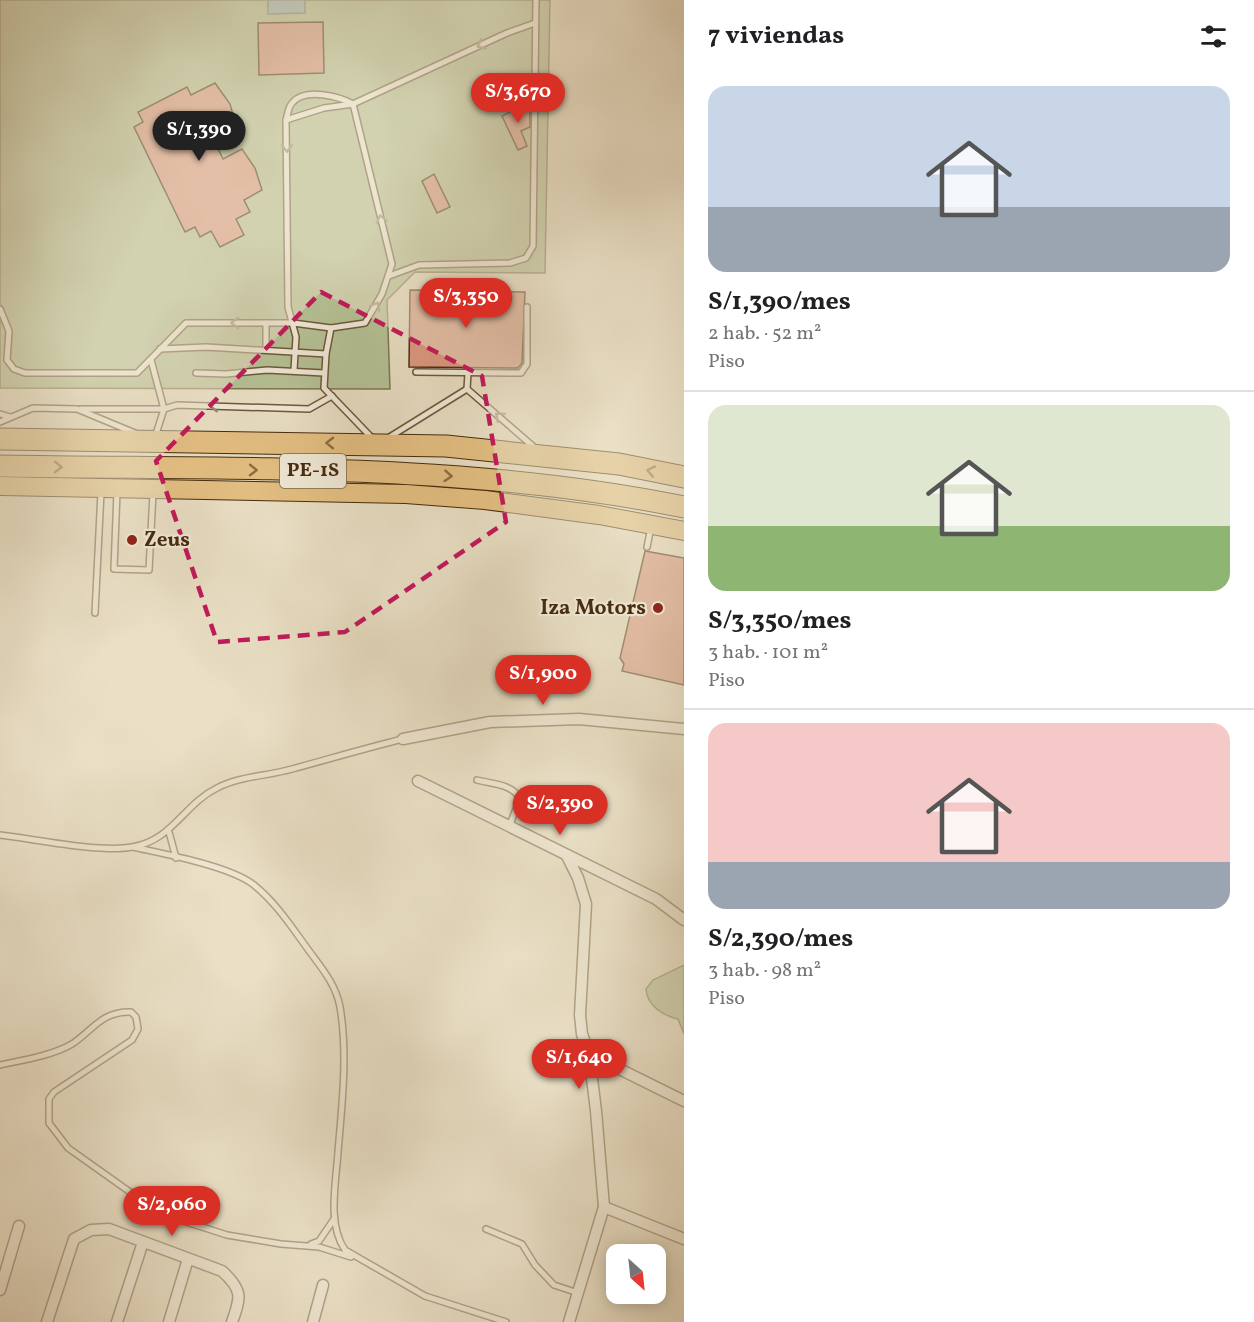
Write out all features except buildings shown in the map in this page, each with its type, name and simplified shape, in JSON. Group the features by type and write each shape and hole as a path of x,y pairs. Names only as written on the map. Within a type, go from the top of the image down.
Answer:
{"highway":[{"name":"PE-1S","path":"0,439 446,446 543,454 619,464 684,477"},
{"name":"PE-1S","path":"0,466 389,472 539,484 684,507"}],"main road":[{"path":"0,486 429,496 508,503 684,531"}],"street":[{"path":"403,739 490,722 579,719 684,729"},
{"path":"418,781 656,899 684,920"},
{"path":"567,856 578,878 586,904 580,1015 582,1034 589,1054 604,1207 569,1322"},
{"path":"589,1054 684,1101"},
{"path":"604,1207 684,1239"},
{"path":"0,1290 5,1255 19,1226"},
{"path":"47,1322 74,1239 91,1230 109,1229 222,1271 236,1284 240,1300 232,1322"},
{"path":"117,1322 143,1242"},
{"path":"169,1322 188,1259"},
{"path":"313,1322 323,1285"}],"lane":[{"path":"389,276 419,265 510,263 526,258 533,246 537,0"},
{"path":"286,120 324,108 353,104 507,33 535,23"},
{"path":"0,309 9,331 7,360 14,369 25,373 137,373 186,323 293,323 331,328 365,323 372,314 392,264 353,104 339,97 303,96 294,100 289,106 286,120 288,307 293,323 296,351 294,370"},
{"path":"417,372 520,373 526,370 527,307"},
{"path":"266,323 266,349"},
{"path":"331,328 326,354 324,388 378,444 467,389"},
{"path":"160,349 266,349 326,354"},
{"path":"77,408 154,441 164,409 151,360"},
{"path":"196,373 294,370 324,373"},
{"path":"467,389 468,373"},
{"path":"467,389 543,454"},
{"path":"0,422 33,408 164,409 177,405 309,409 332,396"},
{"path":"0,414 10,417"},
{"path":"110,488 114,568 149,570 153,489"},
{"path":"95,613 110,488"},
{"path":"647,547 651,525"},
{"path":"132,847 169,832 195,803 224,785 403,739"},
{"path":"477,780 514,789 518,794 520,799 509,827"},
{"path":"169,832 176,858"},
{"path":"0,835 104,847 132,847 176,858 218,870 252,884 274,904 333,984 340,1005 344,1051 335,1218 338,1241 358,1260 425,1296 506,1322"},
{"path":"0,1065 53,1052 71,1044 99,1020 111,1014 131,1012 136,1017 138,1029 132,1040 54,1092 49,1100 49,1123 55,1133 83,1161 171,1217 227,1235 319,1247 358,1260"},
{"path":"307,1246 319,1241 335,1218"},
{"path":"486,1229 522,1244 535,1265 554,1285 578,1293"}],"highlighted area":[{"path":"321,292 482,376 506,522 345,632 217,642 156,461"}],"green space":[{"path":"0,0 550,0 545,273 415,272 387,300 390,389 0,388"},
{"path":"684,965 684,1034 678,1019 667,1015 653,1005 646,989 653,980"}],"water":[{"path":"268,0 305,0 305,13 268,14"}],"place":[{"name":"Zeus","path":"132,540"},
{"name":"Iza Motors","path":"658,608"}]}
